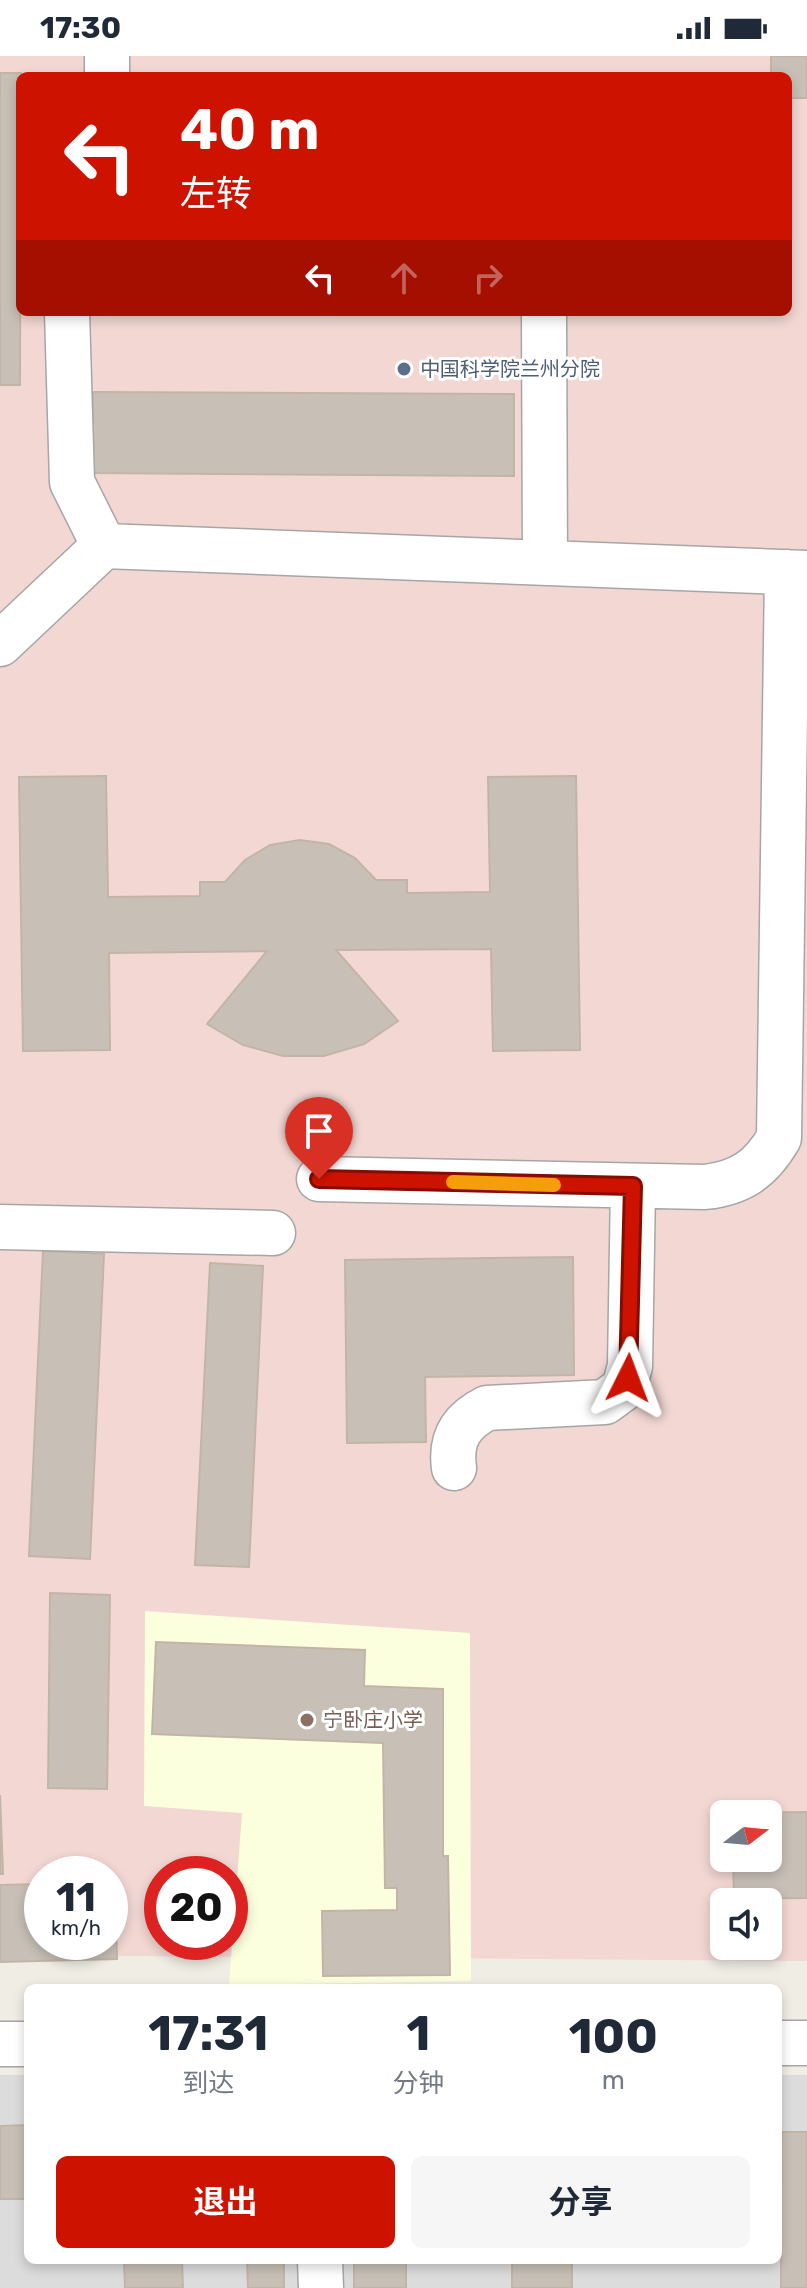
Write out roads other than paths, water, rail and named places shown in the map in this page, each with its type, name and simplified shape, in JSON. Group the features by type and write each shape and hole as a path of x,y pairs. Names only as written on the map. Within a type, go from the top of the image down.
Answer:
{"street":[{"path":"67,316 72,482 104,546"},
{"path":"544,316 545,563"},
{"path":"0,644 104,546 797,573 779,1138 758,1167 729,1184 633,1186 319,1179"},
{"path":"454,1468 455,1438 473,1415 487,1408 605,1402 624,1388 630,1366 633,1186"},
{"path":"0,1227 273,1233"},
{"path":"782,2043 807,2043"},
{"path":"0,2044 24,2044"},
{"path":"320,2264 321,2288"}],"place":[{"name":"中国科学院兰州分院","path":"404,369"},
{"name":"宁卧庄小学","path":"307,1720"}]}
